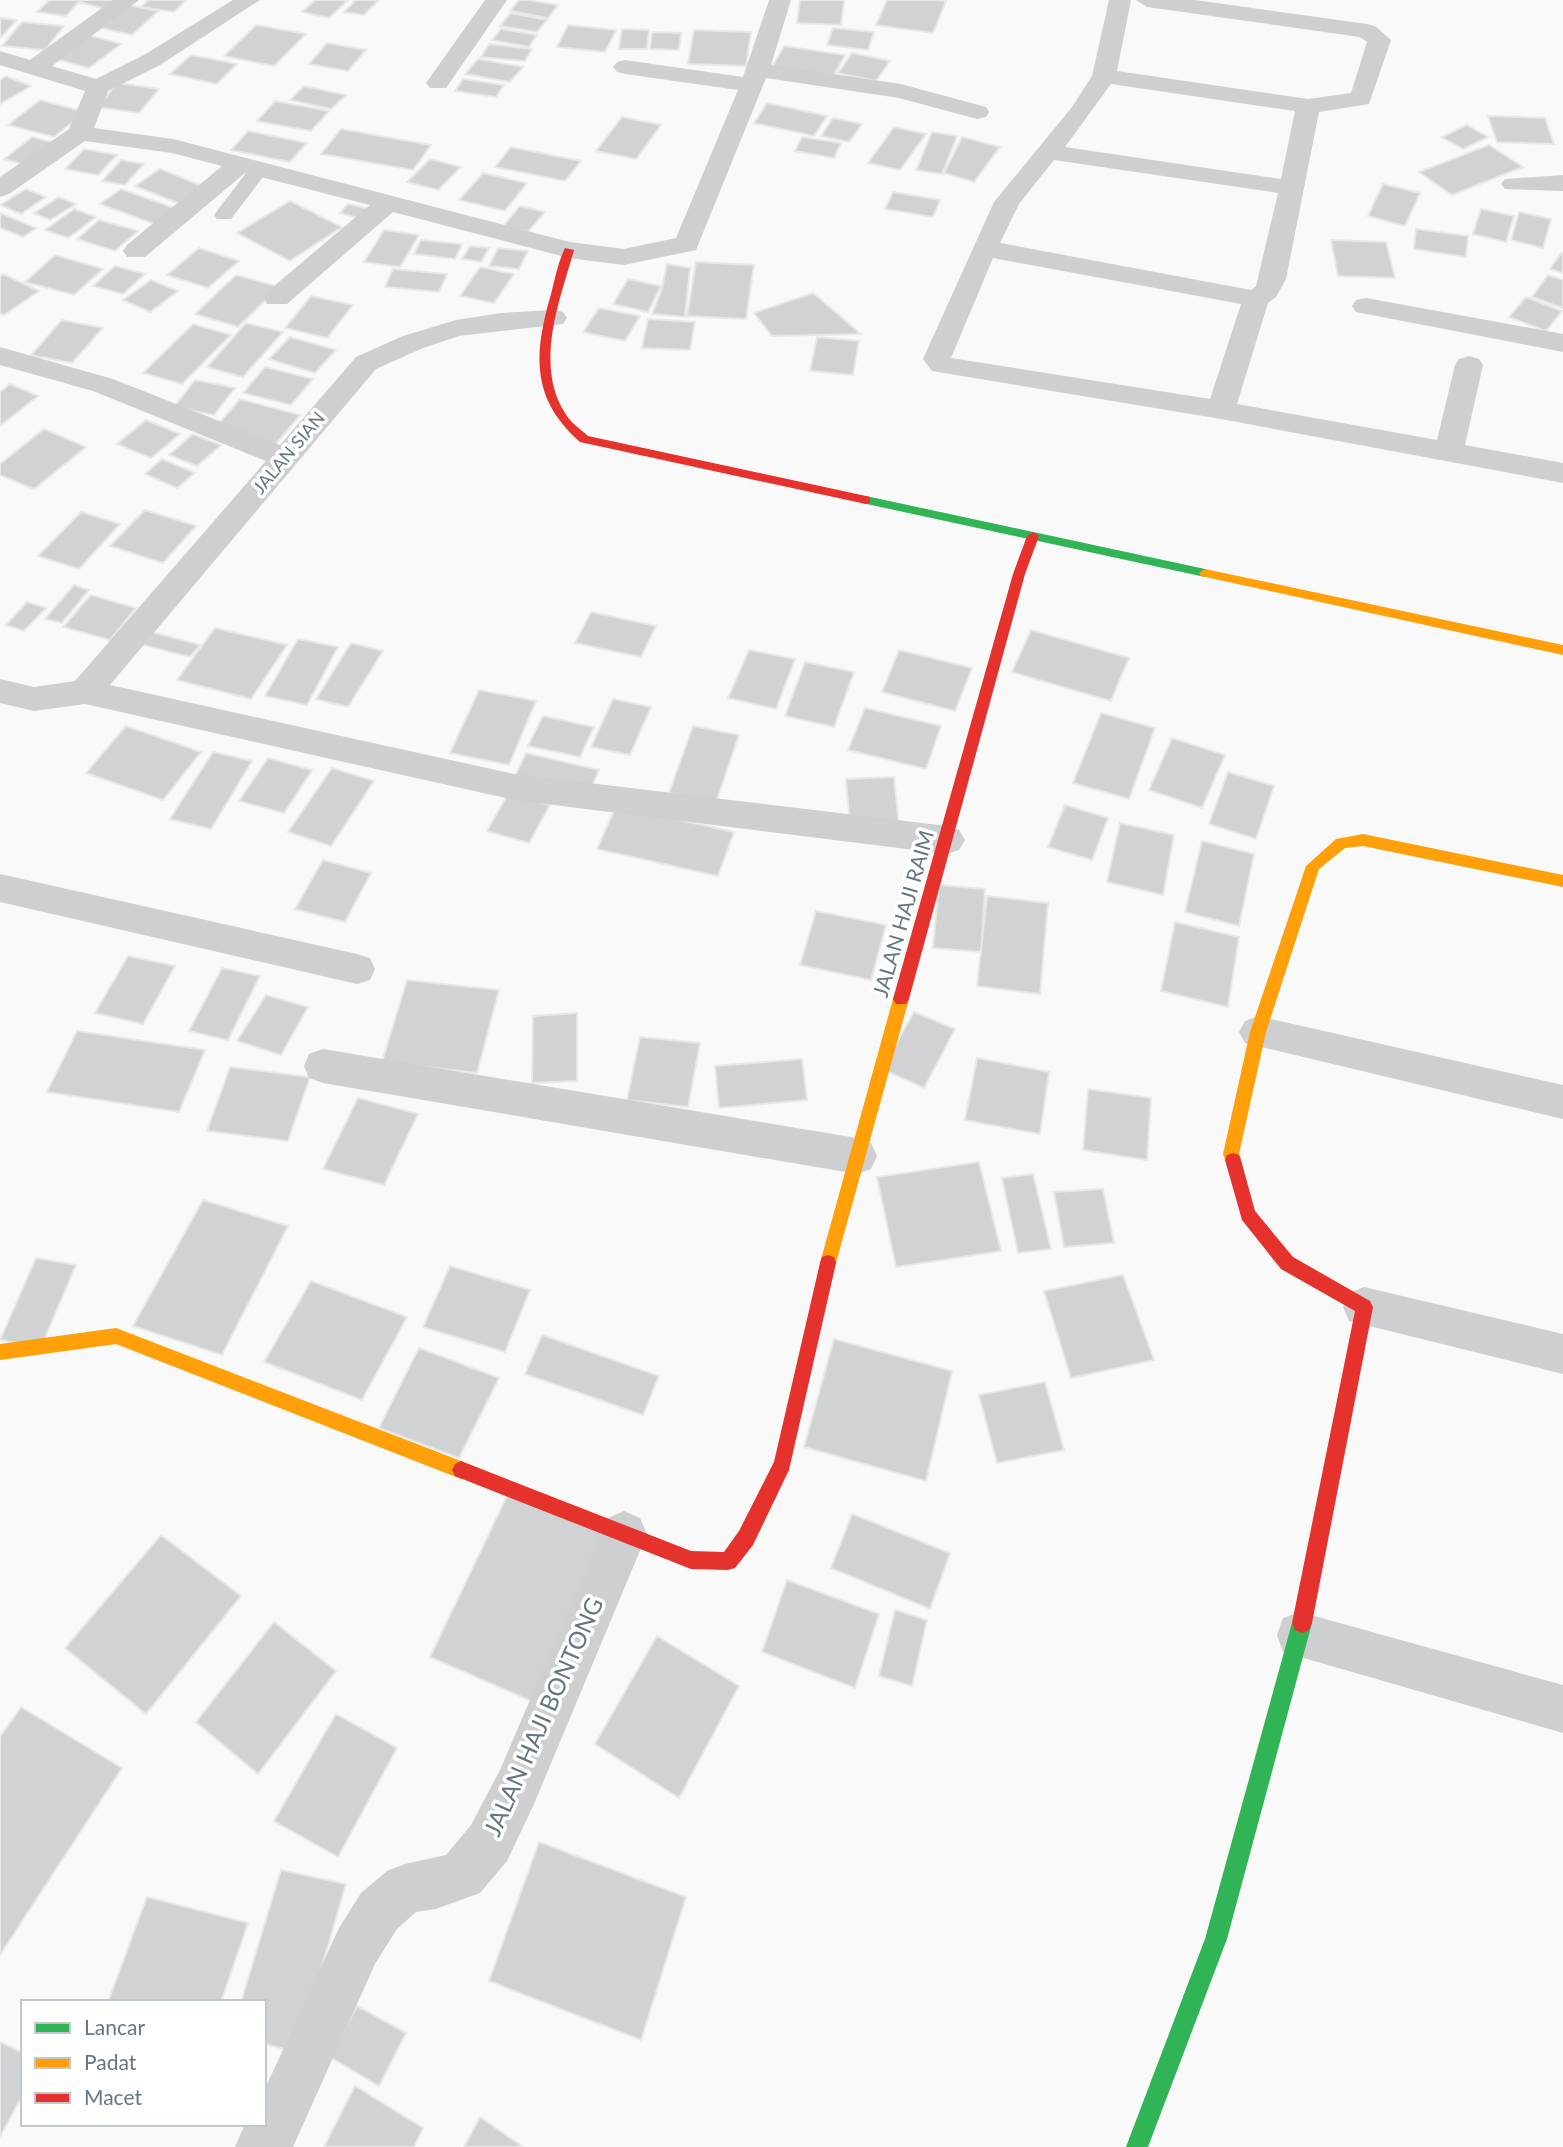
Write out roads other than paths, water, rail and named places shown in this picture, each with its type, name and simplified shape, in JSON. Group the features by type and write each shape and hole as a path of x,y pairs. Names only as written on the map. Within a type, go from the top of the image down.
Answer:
{"street":[{"path":"35,67 128,0"},
{"path":"0,189 80,133 98,87 152,60 249,0"},
{"path":"438,83 496,0"},
{"path":"80,133 173,146 569,250 624,257 687,244 755,78 780,0"},
{"path":"1120,0 1104,76 1007,202 939,351 937,359 942,365 1221,410 1563,473"},
{"path":"1104,76 1308,106 1361,99 1379,40 1373,34 1147,0"},
{"path":"0,58 98,87"},
{"path":"625,67 901,91 977,112"},
{"path":"1221,410 1256,299 1267,291 1273,278 1308,106"},
{"path":"1048,152 1292,188"},
{"path":"136,251 250,167"},
{"path":"1514,184 1563,183"},
{"path":"277,298 387,204"},
{"path":"984,248 1256,299"},
{"path":"569,250 544,349 548,388 557,412 584,439 1563,650"},
{"path":"1366,306 1563,343"},
{"name":"JALAN SIAN","path":"85,692 366,363 409,341 460,325 496,320 553,318"},
{"path":"0,356 103,385 285,458"},
{"path":"1449,452 1469,365"},
{"name":"JALAN HAJI RAIM","path":"624,1534 691,1560 728,1561 746,1538 783,1464 817,1304 1019,574 1033,536"},
{"path":"0,691 34,699 85,692 514,787 947,840"},
{"path":"1563,881 1363,840 1341,843 1313,866 1258,1032 1231,1154 1248,1215 1287,1263 1364,1307 1563,1354"},
{"path":"0,888 357,969"},
{"path":"1258,1032 1563,1102"},
{"path":"323,1066 857,1156"},
{"path":"1137,2147 1216,1939 1300,1635 1364,1307"},
{"path":"0,1352 116,1336 624,1534"},
{"name":"JALAN HAJI BONTONG","path":"262,2147 279,2120 357,1946 379,1911 405,1889 436,1884 462,1875 489,1843 517,1787 624,1534"},
{"path":"1300,1635 1563,1709"}],"lane":[{"path":"224,215 250,167"}]}
